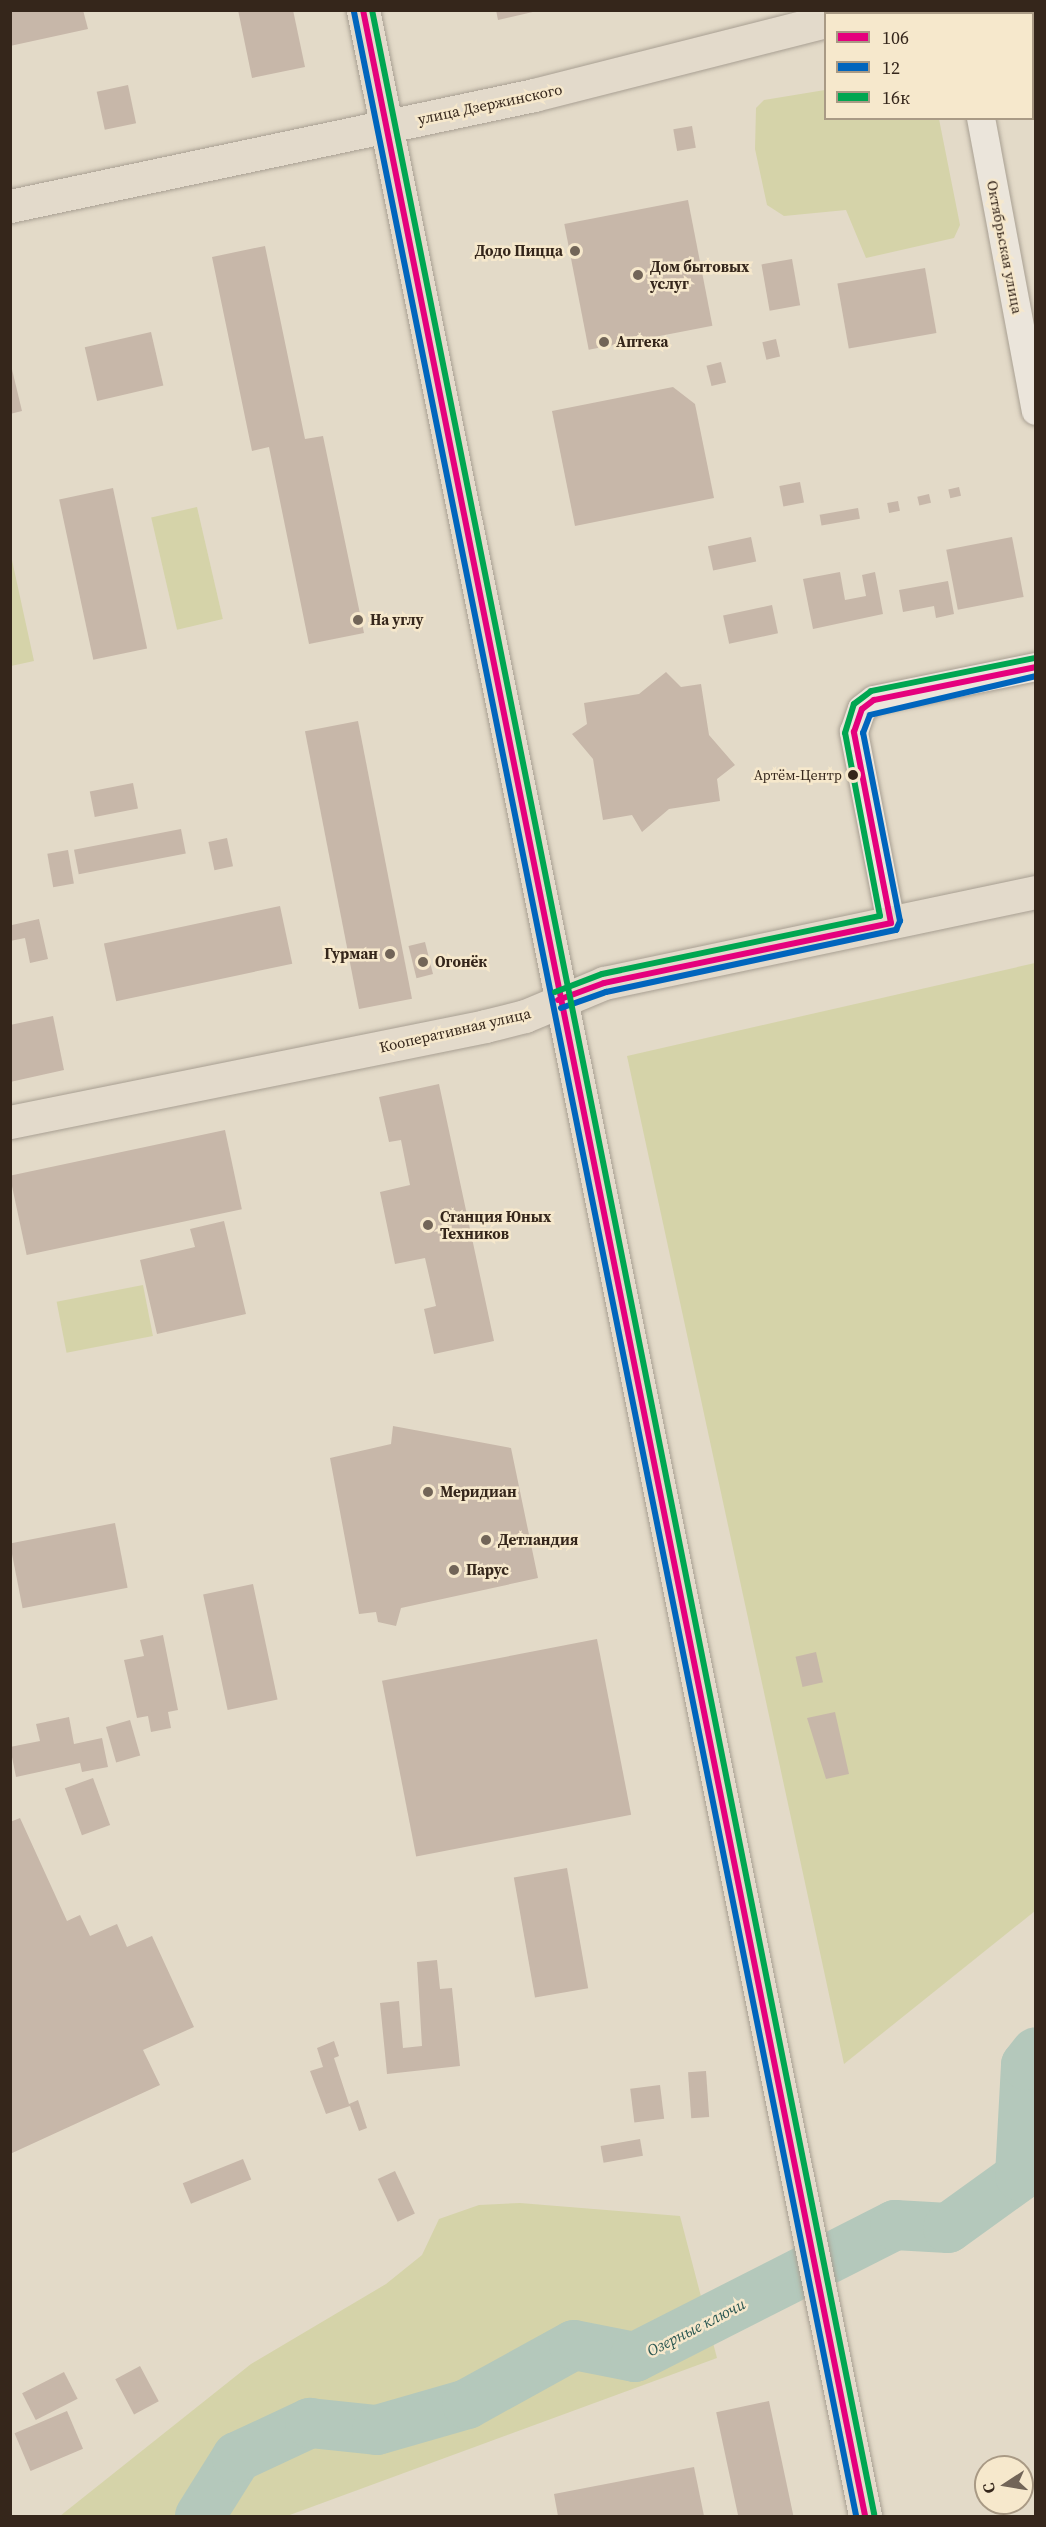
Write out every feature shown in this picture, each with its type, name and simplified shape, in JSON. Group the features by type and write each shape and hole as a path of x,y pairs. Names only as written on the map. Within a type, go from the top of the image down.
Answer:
{"main road":[{"path":"363,10 388,126 558,1000 865,2517"},
{"name":"улица Дзержинского","path":"10,206 388,126 824,21"},
{"name":"Кооперативная улица","path":"10,1122 485,1026 604,983 1035,892"}],"street":[{"name":"Октябрьская улица","path":"981,120 1035,411"},
{"path":"891,923 854,732 862,709 874,700 1035,667"}],"shaded area":[{"path":"824,90 824,120 939,120 960,225 954,238 866,258 846,210 784,216 767,205 755,149 756,108 764,100"},
{"path":"197,507 223,619 177,630 151,518"},
{"path":"10,551 34,661 11,666 10,666"},
{"path":"1035,963 1035,1911 844,2064 627,1056"},
{"path":"143,1285 153,1336 67,1353 57,1302"},
{"path":"520,2203 680,2216 717,2358 287,2516 60,2516 251,2364 386,2284 422,2255 439,2219 479,2205"}],"building":[{"path":"10,10 83,10 88,29 10,46"},
{"path":"238,10 293,10 305,67 252,78"},
{"path":"496,10 537,10 537,11 498,20"},
{"path":"128,85 136,123 105,130 97,92"},
{"path":"692,126 696,148 677,151 673,129"},
{"name":"Дом бытовых услуг","path":"688,200 712,326 589,350 564,224"},
{"path":"265,246 305,439 323,436 364,633 309,644 269,447 252,451 212,257"},
{"path":"792,259 800,305 770,311 761,264"},
{"path":"925,268 936,333 849,348 837,283"},
{"path":"151,332 163,386 97,401 85,347"},
{"path":"776,339 780,357 766,360 762,342"},
{"path":"10,361 22,411 10,414"},
{"path":"721,362 726,382 712,386 706,366"},
{"path":"673,387 695,404 714,498 575,526 552,411"},
{"path":"800,482 804,503 783,507 779,486"},
{"path":"959,487 961,496 950,498 948,489"},
{"path":"113,488 147,648 93,660 59,499"},
{"path":"929,494 931,503 919,505 917,497"},
{"path":"898,501 900,511 889,513 887,503"},
{"path":"858,508 860,519 822,526 820,515"},
{"path":"751,537 756,561 713,571 708,546"},
{"path":"1012,537 1024,597 958,610 946,550"},
{"path":"840,572 845,600 866,596 862,575 875,572 883,614 813,629 803,579"},
{"path":"948,581 954,614 936,618 934,606 903,612 899,590"},
{"path":"772,605 778,633 729,644 723,615"},
{"path":"666,672 681,687 701,684 709,735 735,765 717,779 720,801 669,809 642,832 632,815 603,820 593,759 572,734 587,724 584,703 639,694"},
{"path":"358,721 412,999 359,1009 305,731"},
{"path":"133,783 138,809 95,817 90,791"},
{"path":"181,829 186,854 79,874 74,850"},
{"path":"227,838 233,866 214,870 208,842"},
{"path":"68,850 74,883 53,887 47,854"},
{"path":"280,906 292,964 116,1001 104,943"},
{"path":"39,919 48,959 30,963 25,938 10,941 10,920 12,925"},
{"path":"425,942 433,974 416,978 409,946"},
{"path":"53,1016 64,1070 10,1082 10,1025"},
{"name":"Станция Юных Техников","path":"439,1084 494,1341 434,1354 424,1309 436,1306 425,1258 395,1264 380,1192 410,1185 401,1140 389,1142 379,1097"},
{"path":"225,1130 242,1209 27,1255 10,1176"},
{"path":"224,1221 246,1314 157,1334 140,1260 195,1247 190,1229"},
{"name":"Меридиан","path":"393,1426 511,1448 538,1578 401,1608 396,1626 378,1622 376,1612 359,1614 330,1458 391,1444"},
{"path":"115,1523 128,1588 23,1608 10,1543"},
{"path":"253,1584 278,1699 228,1710 203,1595"},
{"path":"163,1635 178,1710 168,1712 171,1728 151,1732 148,1716 137,1718 124,1660 144,1656 140,1640"},
{"path":"597,1639 631,1815 416,1856 382,1681"},
{"path":"816,1652 823,1682 803,1687 796,1657"},
{"path":"835,1712 849,1774 826,1779 807,1718"},
{"path":"69,1717 74,1744 102,1738 108,1767 82,1772 80,1763 16,1777 10,1747 40,1741 36,1724"},
{"path":"130,1720 140,1756 116,1762 106,1727"},
{"path":"93,1778 110,1825 82,1835 65,1788"},
{"path":"20,1818 67,1921 80,1915 90,1936 117,1924 127,1947 152,1936 194,2027 143,2050 160,2085 10,2154 10,1822"},
{"path":"567,1868 588,1988 535,1998 514,1877"},
{"path":"437,1960 440,1989 452,1988 460,2066 387,2074 380,2003 399,2001 403,2048 422,2046 417,1962"},
{"path":"334,2041 339,2056 334,2058 349,2104 358,2100 367,2128 359,2131 350,2106 326,2114 310,2071 323,2067 317,2048"},
{"path":"706,2071 709,2117 691,2118 688,2072"},
{"path":"660,2085 664,2119 634,2122 630,2089"},
{"path":"640,2139 643,2156 604,2163 601,2146"},
{"path":"243,2159 251,2179 191,2204 183,2183"},
{"path":"395,2171 415,2214 398,2222 378,2179"},
{"path":"140,2366 159,2401 134,2414 115,2379"},
{"path":"64,2372 78,2399 36,2420 22,2393"},
{"path":"769,2401 793,2515 738,2516 716,2412"},
{"path":"67,2411 83,2449 31,2471 15,2433"},
{"path":"694,2467 704,2516 558,2516 554,2494"}],"waterway":[{"name":"Озерные ключи","path":"200,2516 237,2457 310,2423 377,2430 467,2404 574,2345 635,2357 895,2225 948,2228 1020,2176 1026,2065 1036,2052"}],"transit line":[{"name":"106","path":"363,10 865,2516"},
{"name":"16к","path":"372,10 874,2514"},
{"name":"12","path":"354,12 856,2516"},
{"name":"16к","path":"555,992 602,974 880,916 845,733 854,704 871,691 1034,658"},
{"name":"106","path":"558,1000 604,983 891,923 854,732 862,709 874,700 1036,667"},
{"name":"12","path":"561,1008 606,992 896,930 900,921 863,733 870,715 1036,676"}],"place":[{"name":"Додо Пицца","path":"575,251"},
{"name":"Дом бытовых услуг","path":"638,275"},
{"name":"Аптека","path":"604,342"},
{"name":"На углу","path":"358,620"},
{"name":"Артём-Центр","path":"853,775"},
{"name":"Гурман","path":"390,954"},
{"name":"Огонёк","path":"423,962"},
{"name":"Станция Юных Техников","path":"428,1225"},
{"name":"Меридиан","path":"428,1492"},
{"name":"Детландия","path":"486,1540"},
{"name":"Парус","path":"454,1570"}]}
